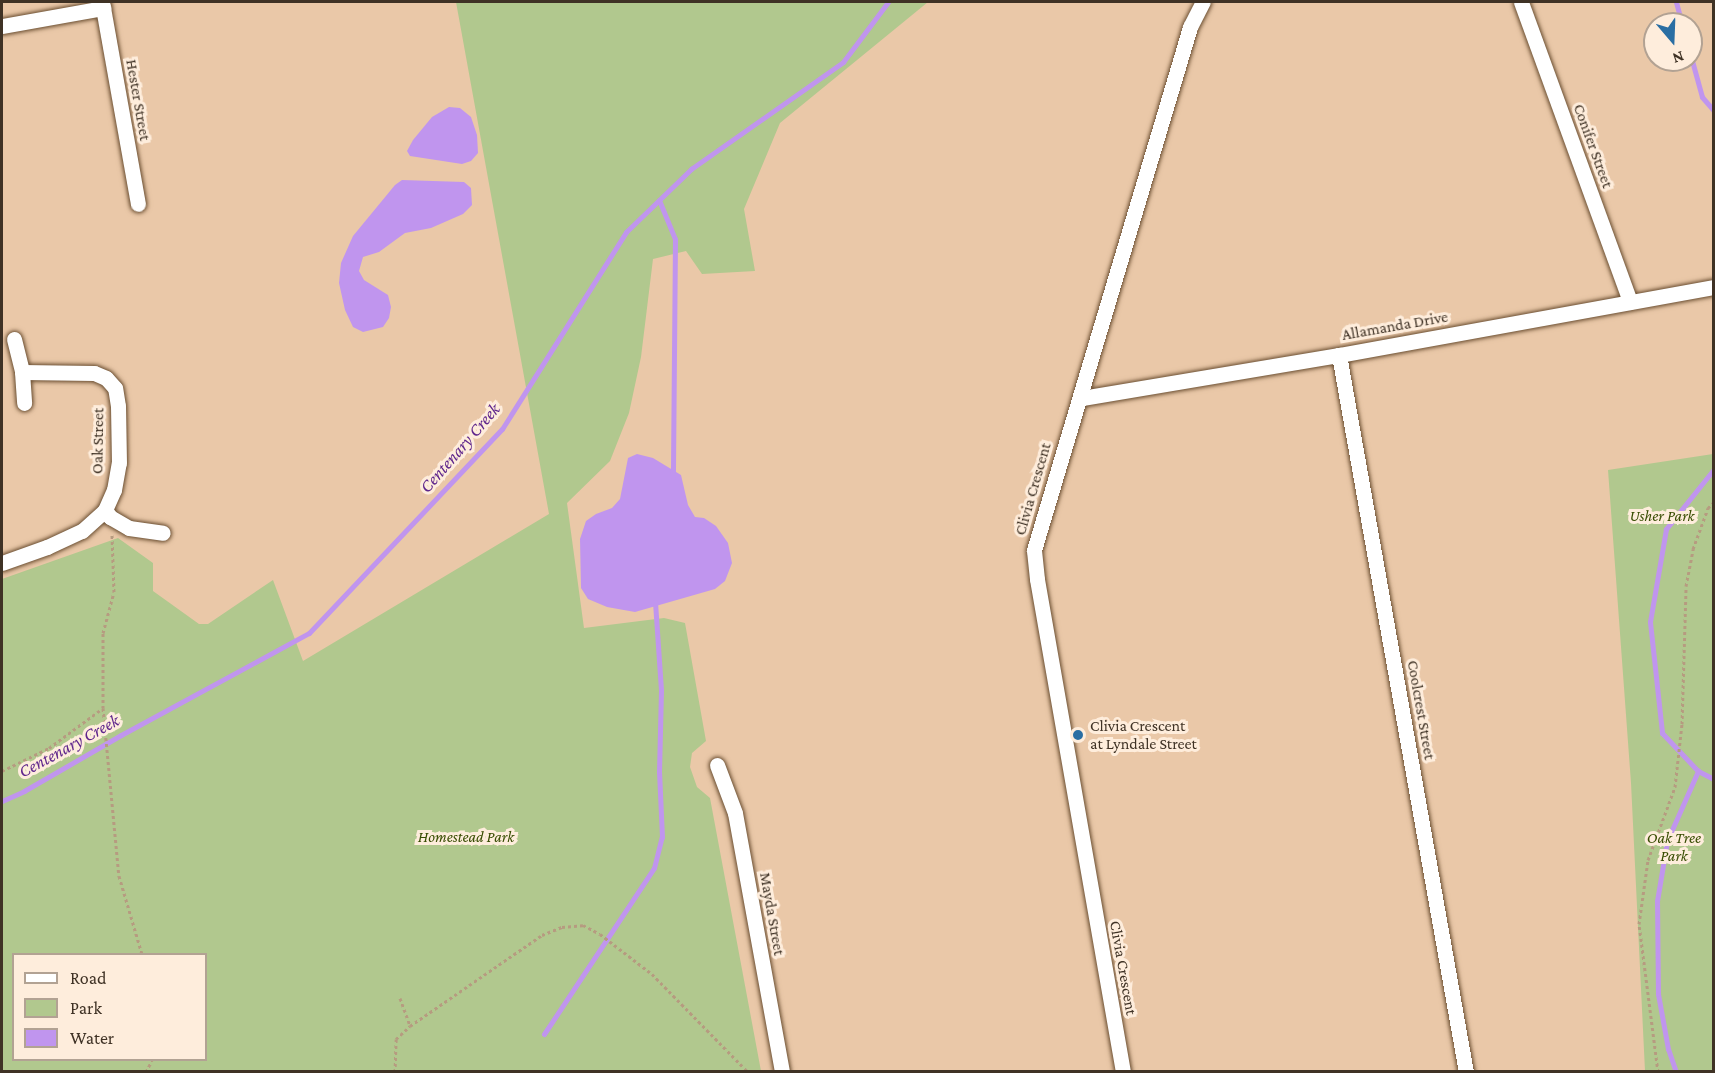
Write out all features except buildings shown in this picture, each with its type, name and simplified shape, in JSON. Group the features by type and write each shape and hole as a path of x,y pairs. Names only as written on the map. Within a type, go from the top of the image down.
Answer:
{"street":[{"name":"Clivia Crescent","path":"1123,1071 1037,579 1034,550 1068,435 1082,398 1190,27 1203,2"},
{"name":"Conifer Street","path":"1521,2 1629,302"},
{"path":"2,26 103,5"},
{"name":"Hester Street","path":"103,5 138,204"},
{"name":"Allamanda Drive","path":"1082,398 1339,355 1713,287"},
{"path":"14,339 22,372 24,403"},
{"name":"Coolcrest Street","path":"1339,355 1466,1071"},
{"name":"Oak Street","path":"2,563 47,547 82,531 108,513 119,463 118,406 115,388 106,378 94,373 22,372"},
{"path":"108,513 129,528 163,533"},
{"name":"Mayda Street","path":"717,765 735,813 782,1071"}],"path":[{"path":"1658,1071 1639,924 1648,860 1675,787 1681,732 1686,586 1693,549 1708,508 1713,502"},
{"path":"108,513 114,559 114,592 103,633 103,708 119,876 142,953"},
{"path":"2,771 49,748 103,708"},
{"path":"395,1071 396,1039 410,1026 542,935 562,927 583,925 600,934 652,974 748,1071"},
{"path":"400,998 410,1026"}],"green space":[{"name":"Homestead Park","path":"456,2 928,2 780,123 744,209 755,271 702,274 686,251 653,259 641,357 629,413 610,461 567,503 584,628 664,618 685,623 706,741 692,753 690,767 697,787 710,798 761,1071 2,1071 2,579 118,538 153,563 153,591 199,624 208,624 273,580 303,661 549,514"},
{"name":"Usher Park","path":"1713,454 1713,1071 1645,1071 1631,783 1608,470"}],"water":[{"path":"449,107 460,108 471,117 477,135 478,153 471,161 462,164 410,156 407,151 413,140 432,117"},
{"path":"402,180 464,182 471,188 472,205 463,214 431,228 405,233 379,252 363,257 359,271 364,280 388,295 391,307 389,318 383,327 363,332 353,327 345,310 339,283 341,263 353,236 395,185"},
{"path":"637,454 653,458 681,475 688,505 695,517 704,518 716,526 728,543 732,563 725,581 715,589 635,612 607,607 588,599 581,588 580,539 586,521 612,508 620,499 628,458"}],"waterway":[{"name":"Centenary Creek","path":"2,801 309,633 502,429 626,232 691,169 843,62 888,2"},
{"path":"1676,2 1679,12"},
{"path":"1695,72 1702,97 1714,111"},
{"path":"659,200 675,239 673,477"},
{"path":"1714,469 1666,529 1650,622 1662,733 1698,771 1714,779"},
{"path":"544,1034 654,868 662,837 659,772 661,690 655,602"},
{"path":"1676,1072 1668,1049 1658,994 1657,901 1667,841 1698,771"}],"place":[{"name":"Clivia Crescent at Lyndale Street","path":"1078,735"}],"park label":[{"name":"Oak Tree Park","path":"1674,847"}]}
